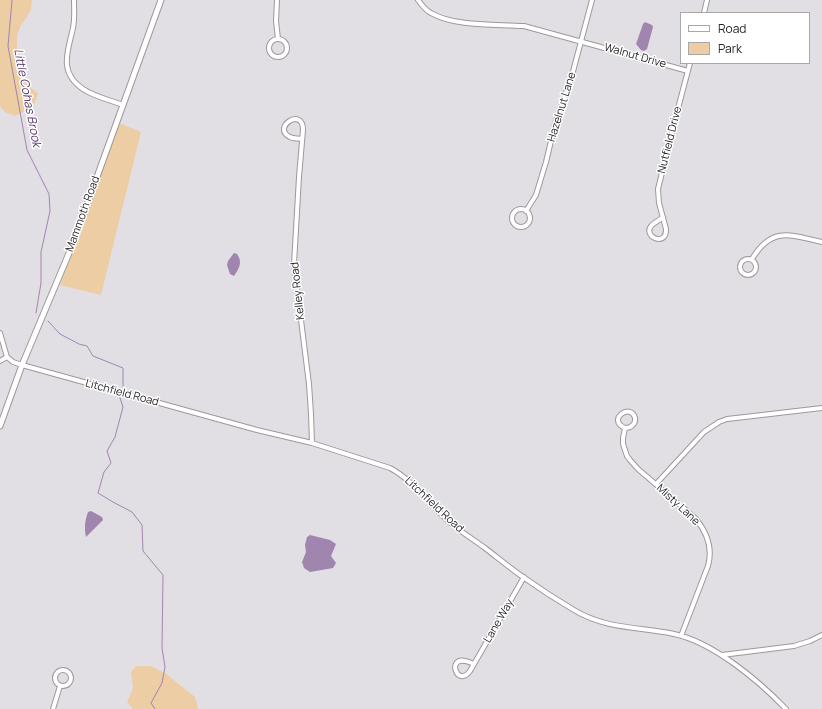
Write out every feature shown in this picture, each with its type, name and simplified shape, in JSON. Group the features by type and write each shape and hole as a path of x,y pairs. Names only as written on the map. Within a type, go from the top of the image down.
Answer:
{"main road":[{"name":"Mammoth Road","path":"0,426 22,365 72,246 161,0"}],"street":[{"path":"74,0 75,16 67,54 67,69 76,83 84,89 123,105"},
{"path":"276,0 278,39"},
{"name":"Walnut Drive","path":"418,0 423,7 430,12 447,20 483,25 524,26 688,71"},
{"name":"Hazelnut Lane","path":"526,211 538,190 555,124 567,91 592,0"},
{"path":"704,12 707,0"},
{"path":"278,39 284,41 287,49 282,56 277,57 272,54 269,46 273,41 278,39"},
{"name":"Nutfield Drive","path":"663,217 650,228 651,236 656,239 662,238 666,234 666,229 663,217 659,203 658,189 690,64"},
{"name":"Kelley Road","path":"302,139 291,138 286,134 284,128 286,123 295,119 300,122 303,127 302,139 298,184 294,264 309,384 312,443"},
{"name":"Hazelnut Lane","path":"519,210 526,211 530,216 528,224 522,226 517,225 513,220 514,213 519,210"},
{"path":"752,259 760,247 769,239 774,237 791,236 822,242"},
{"path":"749,258 752,259 756,265 756,270 750,275 744,274 740,265 744,260 749,258"},
{"path":"0,333 7,357 0,361"},
{"name":"Litchfield Road","path":"7,357 13,362 22,365 257,430 312,443 390,468 398,472 411,483 453,525 524,577 578,612 598,621 622,627 662,632 692,640 722,655 764,688 786,709"},
{"path":"656,484 704,432 718,422 727,419 822,408"},
{"name":"Misty Lane","path":"623,412 629,412 634,418 634,423 630,427 625,428 620,426 618,418 623,412"},
{"name":"Misty Lane","path":"625,428 623,444 627,456 638,469 695,518 706,534 710,550 710,558 681,636"},
{"name":"Lane Way","path":"474,664 466,661 460,661 456,663 455,671 461,676 468,674 474,664 524,577"},
{"path":"722,655 794,646 822,635"},
{"path":"66,670 71,675 71,682 66,686 60,686 55,682 55,675 59,671 66,670"},
{"path":"53,709 60,686"}],"green space":[{"path":"0,0 32,0 31,9 20,27 17,36 17,68 20,76 38,93 35,102 30,108 15,116 5,112 0,106"},
{"path":"119,123 141,132 101,295 60,285"},
{"path":"136,666 151,666 165,673 195,697 198,709 133,709 127,702 133,688 131,672"}],"shaded area":[{"path":"645,22 653,27 647,49 644,51 641,50 636,44"},
{"path":"234,253 239,257 240,263 234,276 230,274 227,265"},
{"path":"91,511 102,517 103,520 86,537 86,521 88,512"},
{"path":"310,535 330,540 336,544 331,556 336,563 333,568 310,572 304,568 302,562 306,552 305,545 307,537"}],"waterway":[{"name":"Little Cohas Brook","path":"12,0 8,46 27,150 49,194 50,211 41,252 41,283 36,313"},
{"name":"Little Cohas Brook","path":"48,321 60,334 79,344 87,346 93,356 123,368 123,386"},
{"name":"Little Cohas Brook","path":"120,398 123,407 115,437 107,451 111,463 104,472 98,493 132,512 142,525 143,551 163,575 162,648 165,667 162,683 151,703 155,709"}]}
